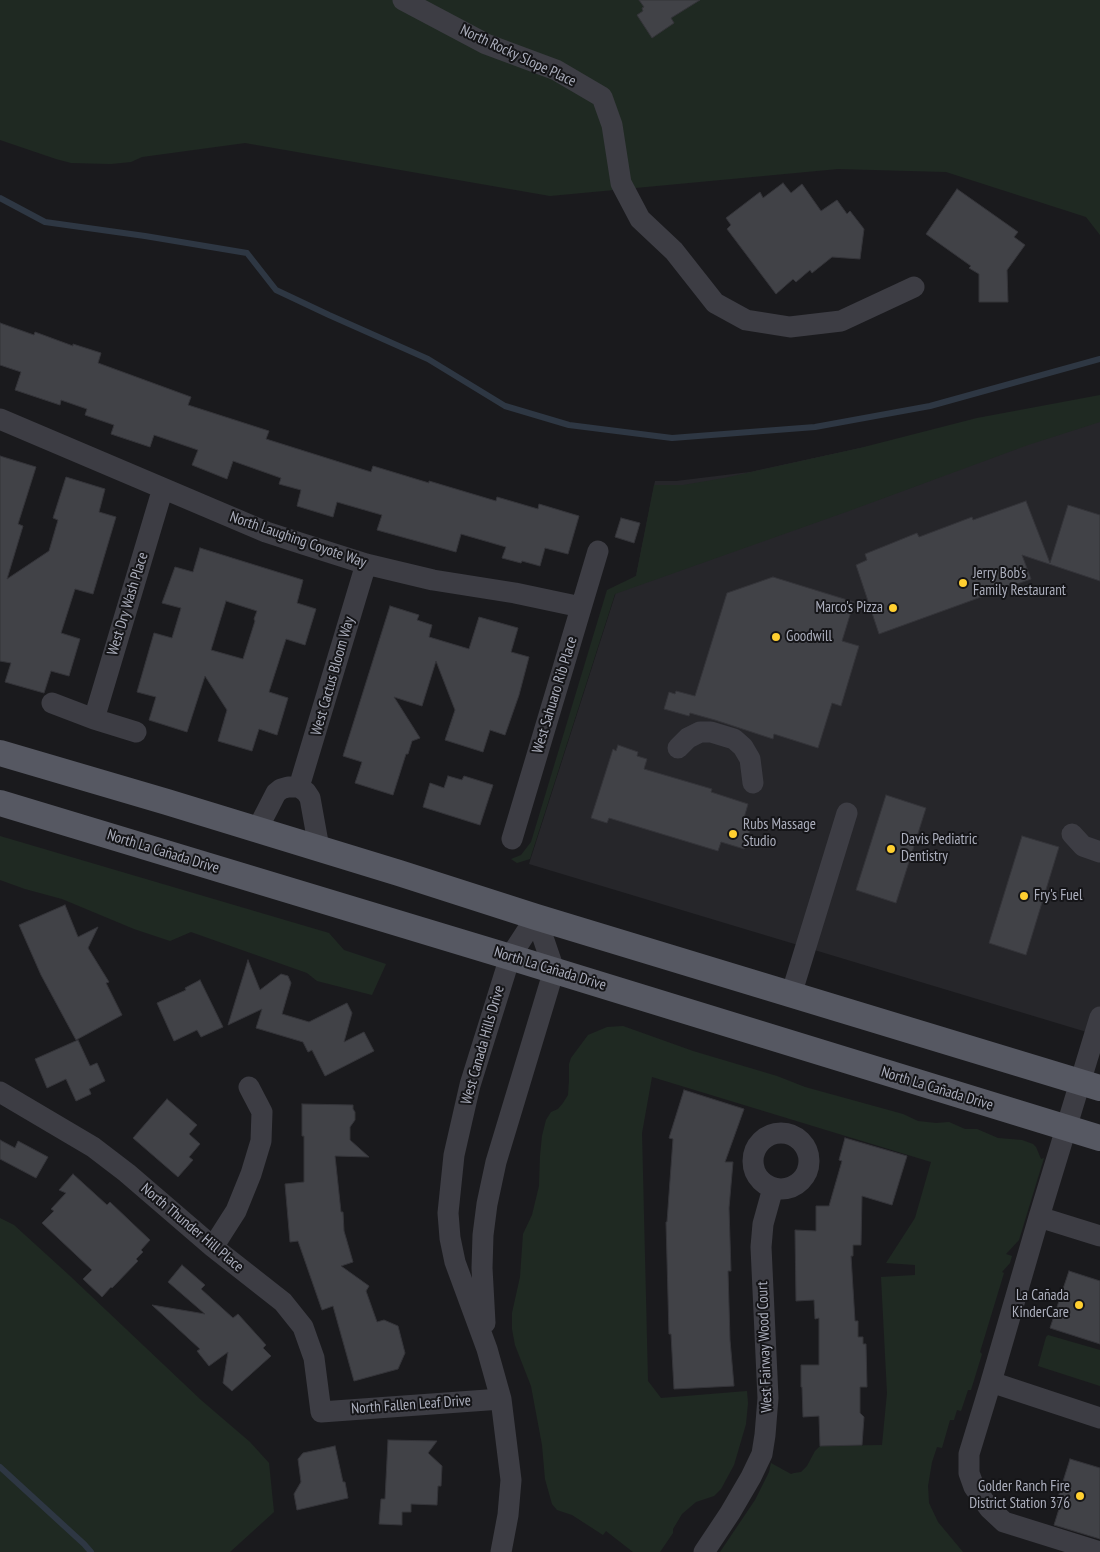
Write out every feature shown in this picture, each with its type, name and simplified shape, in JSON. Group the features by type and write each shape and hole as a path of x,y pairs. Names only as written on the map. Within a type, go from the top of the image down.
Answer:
{"main road":[{"path":"0,753 319,848 536,917 1090,1085"},
{"name":"North La Cañada Drive","path":"0,803 554,970 1100,1138"}],"street":[{"name":"North Rocky Slope Place","path":"403,0 486,44 556,70 602,97 612,125 621,184 640,219 674,251 715,302 746,320 790,327 841,321 914,287"},
{"name":"North Laughing Coyote Way","path":"0,419 266,532 366,564 432,580 516,593 581,608"},
{"name":"West Dry Wash Place","path":"94,719 163,488"},
{"name":"West Sahuaro Rib Place","path":"512,839 598,551"},
{"name":"West Cactus Bloom Way","path":"300,787 366,564"},
{"path":"52,703 136,732"},
{"path":"678,748 688,738 700,732 711,732 734,739 750,758 753,783"},
{"path":"257,830 276,793 288,787 300,787 310,798 319,848"},
{"path":"791,994 847,813"},
{"path":"1072,834 1083,846 1100,852"},
{"path":"536,917 554,970"},
{"name":"West Canada Hills Drive","path":"501,1552 508,1515 511,1480 508,1442 501,1399 487,1349 455,1262 448,1214 454,1155 470,1085 510,957 536,917"},
{"name":"West Canada Hills Drive","path":"487,1349 482,1268 483,1235 487,1204 496,1162 554,970"},
{"path":"1100,1017 1090,1085 1066,1128 969,1454 969,1473 974,1487 989,1508 1004,1522 1100,1552"},
{"path":"213,1247 236,1211 251,1174 261,1141 262,1112 249,1087"},
{"name":"North Thunder Hill Place","path":"0,1092 93,1147 127,1173 213,1247 283,1302 303,1327 314,1358 321,1412"},
{"name":"West Fairway Wood Court","path":"704,1552 730,1513 762,1454 768,1398 761,1248 764,1224 773,1188"},
{"path":"1039,1217 1100,1236"},
{"path":"991,1382 1100,1418"},
{"name":"North Fallen Leaf Drive","path":"321,1412 501,1399"}],"shaded area":[{"path":"0,0 1100,0 1100,235 1086,217 946,172 838,169 550,196 245,143 142,157 131,162 111,164 71,163 0,140"},
{"path":"1100,395 1100,422 1028,445 615,594 530,859 517,863 511,859 521,855 531,842 607,590 636,576 654,485 683,485 724,478 860,448 977,418"},
{"path":"1100,402 1100,1036 529,864 618,586 636,576 655,481 676,481 750,472 860,448"},
{"path":"0,836 329,933 344,950 386,964 372,995 317,981 307,973 191,932 170,941 134,929 62,899 0,880"},
{"path":"623,1026 693,1051 777,1076 805,1087 903,1114 918,1121 949,1122 965,1129 977,1129 998,1138 1022,1140 1033,1144 1041,1159 1044,1158 1019,1240 1006,1254 1012,1256 1010,1263 1002,1272 1004,1273 980,1352 982,1354 971,1390 968,1390 961,1411 957,1410 954,1420 950,1420 942,1448 937,1447 932,1462 928,1486 929,1503 938,1522 963,1552 720,1552 755,1500 769,1472 771,1463 791,1474 801,1472 820,1446 882,1445 887,1393 881,1277 915,1275 915,1265 886,1263 915,1218 931,1162 652,1077 642,1133 648,1381 661,1398 747,1391 746,1424 734,1465 721,1489 714,1496 696,1502 682,1514 673,1529 673,1533 660,1552 633,1552 606,1531 603,1535 572,1515 557,1510 552,1504 545,1479 542,1445 531,1386 515,1345 512,1329 512,1313 520,1277 523,1234 532,1215 539,1186 542,1136 546,1120 551,1112 558,1109 568,1095 569,1064 571,1058 588,1035 607,1027"},
{"path":"0,1218 14,1225 70,1276 201,1400 250,1442 269,1463 274,1512 230,1552 0,1552"},
{"path":"1048,1335 1100,1350 1100,1386 1038,1366"}],"building":[{"path":"639,0 700,0 671,18 674,23 652,38 637,15 643,11 642,8 644,7"},
{"path":"783,183 791,193 802,184 821,211 837,200 847,214 850,211 864,229 860,259 832,257 812,273 810,270 796,282 793,279 776,294 727,229 731,225 726,218 760,192 763,198"},
{"path":"957,189 1018,232 1014,237 1025,245 1007,270 1008,302 979,302 979,274 969,268 971,266 926,234"},
{"path":"0,323 34,335 35,332 73,346 73,344 101,353 98,363 191,397 188,405 269,431 266,439 371,472 373,466 496,501 497,497 538,509 539,504 579,516 568,554 545,548 540,566 522,561 521,563 502,558 506,547 461,534 456,552 377,530 382,515 337,502 333,517 297,506 301,490 279,484 281,478 233,461 227,479 192,465 198,450 154,435 150,447 111,434 114,425 85,415 87,409 61,400 60,405 15,390 21,372 0,365"},
{"path":"0,456 36,467 18,524 23,526 7,579 49,551 58,520 53,518 66,477 105,489 99,512 116,517 93,594 75,589 61,633 80,639 69,676 51,671 44,693 5,682 11,663 0,661"},
{"path":"1026,501 1050,563 1068,505 1100,515 1100,581 1022,555 1031,579 879,634 856,565 867,560 865,554 917,533 919,537 972,517 973,520"},
{"path":"621,518 640,523 634,543 615,537"},
{"path":"200,548 303,580 297,603 316,609 305,645 286,639 269,692 288,698 277,735 259,729 252,751 218,741 227,710 205,676 187,732 149,720 156,697 137,692 154,633 172,638 181,608 162,603 175,567 193,572","holes":["226,601 257,611 243,659 211,650"]},
{"path":"773,577 854,602 842,641 859,646 841,706 832,703 818,748 774,734 773,739 690,713 689,716 664,709 669,692 675,694 676,691 695,696 727,593"},
{"path":"390,606 419,615 417,620 432,625 429,637 469,649 479,617 518,628 511,652 529,657 519,695 505,735 490,730 483,752 445,740 455,710 436,661 422,706 394,697 420,738 412,741 393,795 355,783 362,762 343,756"},
{"path":"618,745 638,752 637,756 647,759 644,769 712,789 711,792 748,804 744,818 753,821 744,849 721,842 718,851 609,818 607,823 591,818 613,749 616,751"},
{"path":"448,776 462,780 464,776 493,785 480,825 423,807 430,783 444,788"},
{"name":"Davis Pediatric Dentistry","path":"886,795 926,808 896,903 856,890"},
{"path":"1022,836 1059,847 1026,955 989,943"},
{"path":"65,905 78,937 98,927 88,948 109,982 106,983 122,1015 76,1040 41,975 19,925"},
{"path":"248,960 260,990 281,974 288,976 291,983 282,1014 309,1022 347,1003 352,1013 344,1042 364,1032 374,1051 325,1076 312,1050 308,1052 303,1042 256,1028 262,1009 228,1025"},
{"path":"200,980 223,1027 201,1037 197,1030 174,1041 157,1003 186,990 185,988"},
{"path":"78,1040 90,1066 97,1063 105,1081 89,1089 91,1094 76,1101 66,1079 47,1088 35,1059"},
{"path":"684,1090 744,1109 725,1162 733,1162 729,1208 731,1271 728,1271 730,1340 734,1386 674,1389 671,1334 669,1334 666,1222 673,1139 669,1138"},
{"path":"167,1099 197,1125 189,1134 200,1144 189,1157 193,1160 178,1177 133,1138"},
{"path":"302,1104 353,1105 355,1120 350,1127 350,1140 369,1157 335,1156 344,1231 353,1262 341,1266 369,1286 366,1291 377,1322 384,1320 398,1326 405,1353 398,1369 354,1381 333,1306 322,1310 298,1241 290,1242 285,1184 304,1182"},
{"path":"845,1138 907,1156 892,1205 862,1196 861,1245 853,1245 853,1256 851,1256 855,1321 858,1321 858,1337 863,1337 863,1344 866,1344 867,1387 860,1387 860,1413 864,1417 862,1445 820,1446 819,1416 803,1417 801,1387 801,1365 819,1365 819,1318 815,1319 814,1300 796,1301 795,1230 816,1231 816,1206 829,1206 842,1161 839,1160"},
{"path":"0,1140 15,1148 18,1141 48,1157 36,1178 0,1159"},
{"path":"73,1174 107,1205 110,1202 150,1240 141,1250 143,1252 136,1259 138,1261 102,1297 83,1279 92,1270 42,1223 54,1211 51,1209 66,1193 59,1190"},
{"path":"182,1265 205,1285 201,1289 233,1318 238,1314 266,1345 263,1348 271,1356 232,1391 223,1383 228,1352 209,1366 197,1351 200,1349 152,1305 205,1314 168,1282"},
{"name":"La Cañada KinderCare","path":"1069,1271 1100,1281 1100,1344 1050,1328"},
{"path":"388,1440 437,1441 428,1453 442,1466 441,1486 438,1486 437,1505 411,1504 411,1512 402,1512 402,1525 379,1524 381,1499 385,1499"},
{"path":"335,1446 348,1498 297,1510 294,1494 301,1482 298,1459 303,1453"},
{"name":"Golder Ranch Fire District Station 376","path":"1070,1459 1100,1468 1100,1539 1054,1525 1059,1509 1055,1507"}],"waterway":[{"path":"0,198 45,222 247,253 276,290 428,359 505,406 569,425 672,438 815,427 930,406 1100,359"},
{"path":"0,1467 91,1552"}],"place":[{"name":"Jerry Bob's Family Restaurant","path":"963,583"},
{"name":"Marco's Pizza","path":"893,608"},
{"name":"Goodwill","path":"776,637"},
{"name":"Rubs Massage Studio","path":"733,834"},
{"name":"Davis Pediatric Dentistry","path":"891,849"},
{"name":"Fry's Fuel","path":"1024,896"},
{"name":"La Cañada KinderCare","path":"1079,1305"},
{"name":"Golder Ranch Fire District Station 376","path":"1080,1496"}]}
